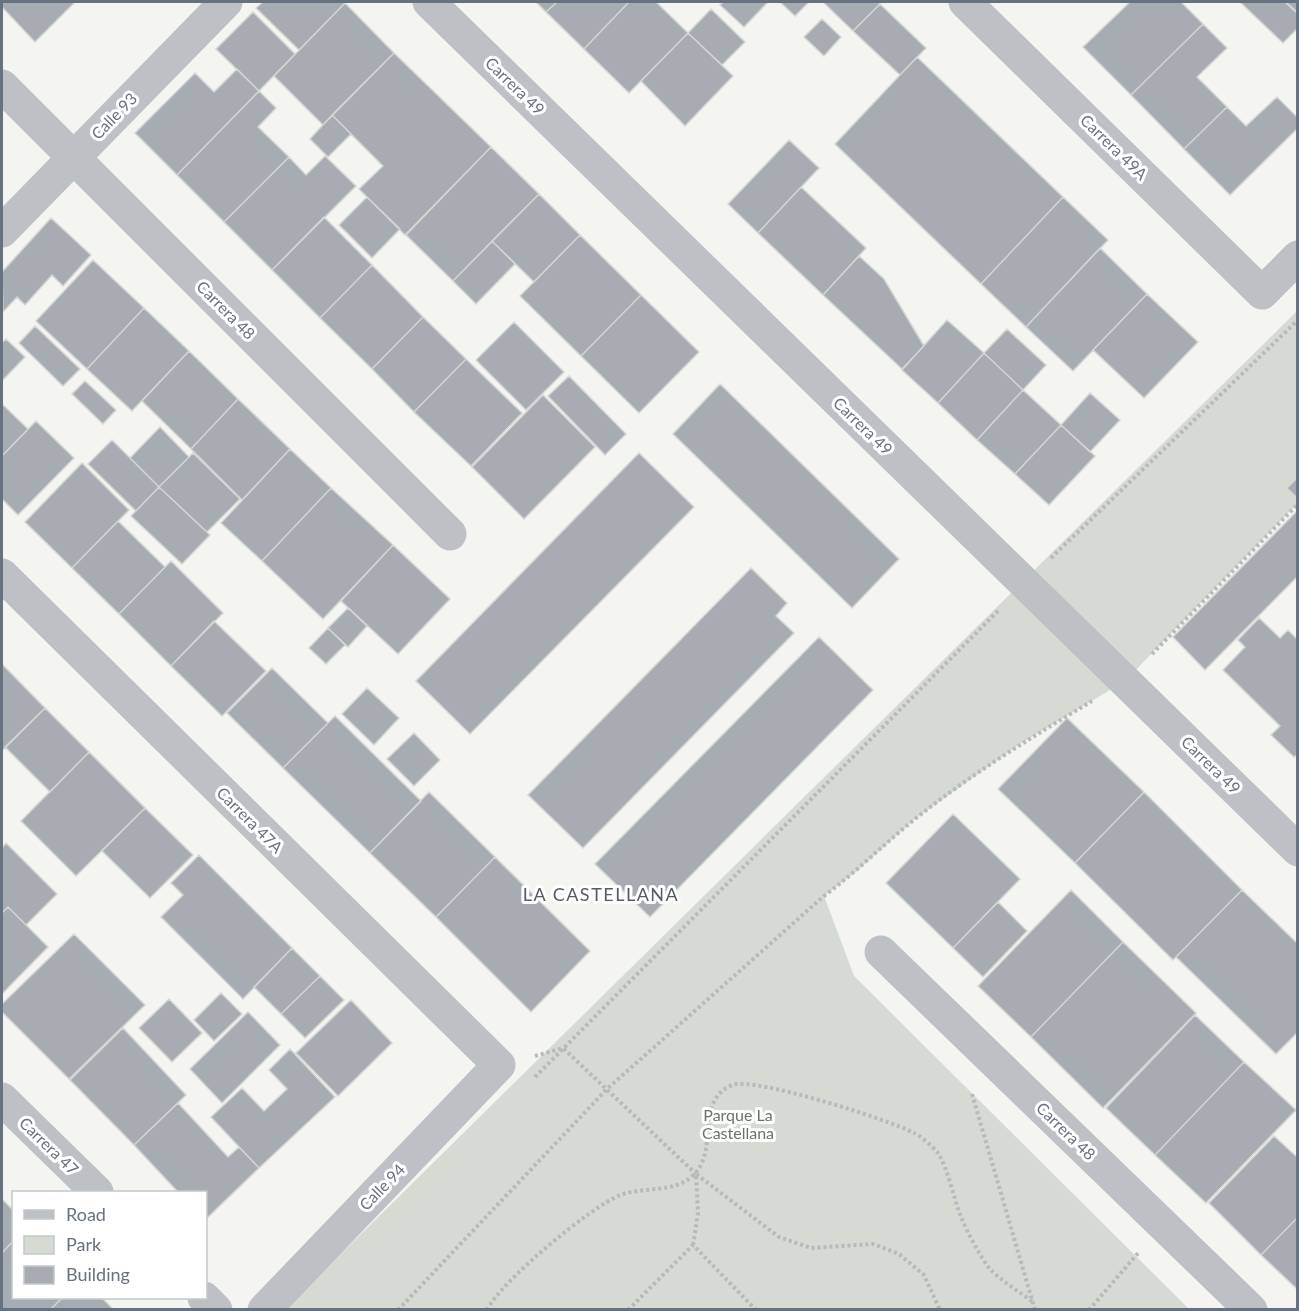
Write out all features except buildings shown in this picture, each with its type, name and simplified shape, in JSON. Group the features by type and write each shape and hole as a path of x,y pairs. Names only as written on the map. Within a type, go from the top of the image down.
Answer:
{"street":[{"name":"Calle 93","path":"2,231 226,2"},
{"name":"Carrera 49","path":"429,2 1298,850"},
{"name":"Carrera 49A","path":"965,2 1262,293 1298,258"},
{"name":"Carrera 48","path":"2,86 450,534"},
{"name":"Carrera 47A","path":"2,576 499,1065"},
{"name":"Carrera 48","path":"881,952 1251,1310"},
{"name":"Calle 94","path":"264,1310 499,1065"},
{"name":"Carrera 47","path":"2,1099 96,1191"},
{"path":"205,1299 216,1310"}],"path":[{"path":"531,1082 1026,583 1298,320"},
{"path":"398,1310 607,1089 824,896 857,871 915,819 1020,744 1125,681 1298,504"},
{"path":"563,1048 696,1174 779,1237 789,1242 822,1249 873,1245 899,1254 924,1275 940,1310"},
{"path":"487,1310 508,1285 540,1254 618,1196 637,1190 681,1184 696,1174 704,1162 710,1108 722,1090 745,1082 780,1089 914,1133 938,1153 962,1220 990,1269 1033,1302"},
{"path":"972,1093 1035,1310"},
{"path":"628,1310 693,1245 698,1213 696,1174"},
{"path":"1089,1310 1123,1273 1161,1222"},
{"path":"693,1245 756,1310"}],"green space":[{"name":"Parque La Castellana","path":"1297,311 1297,504 1125,681 1020,744 915,819 857,871 824,896 854,976 1189,1309 284,1310"}],"district":[{"name":"LA CASTELLANA","path":"601,895"}]}
